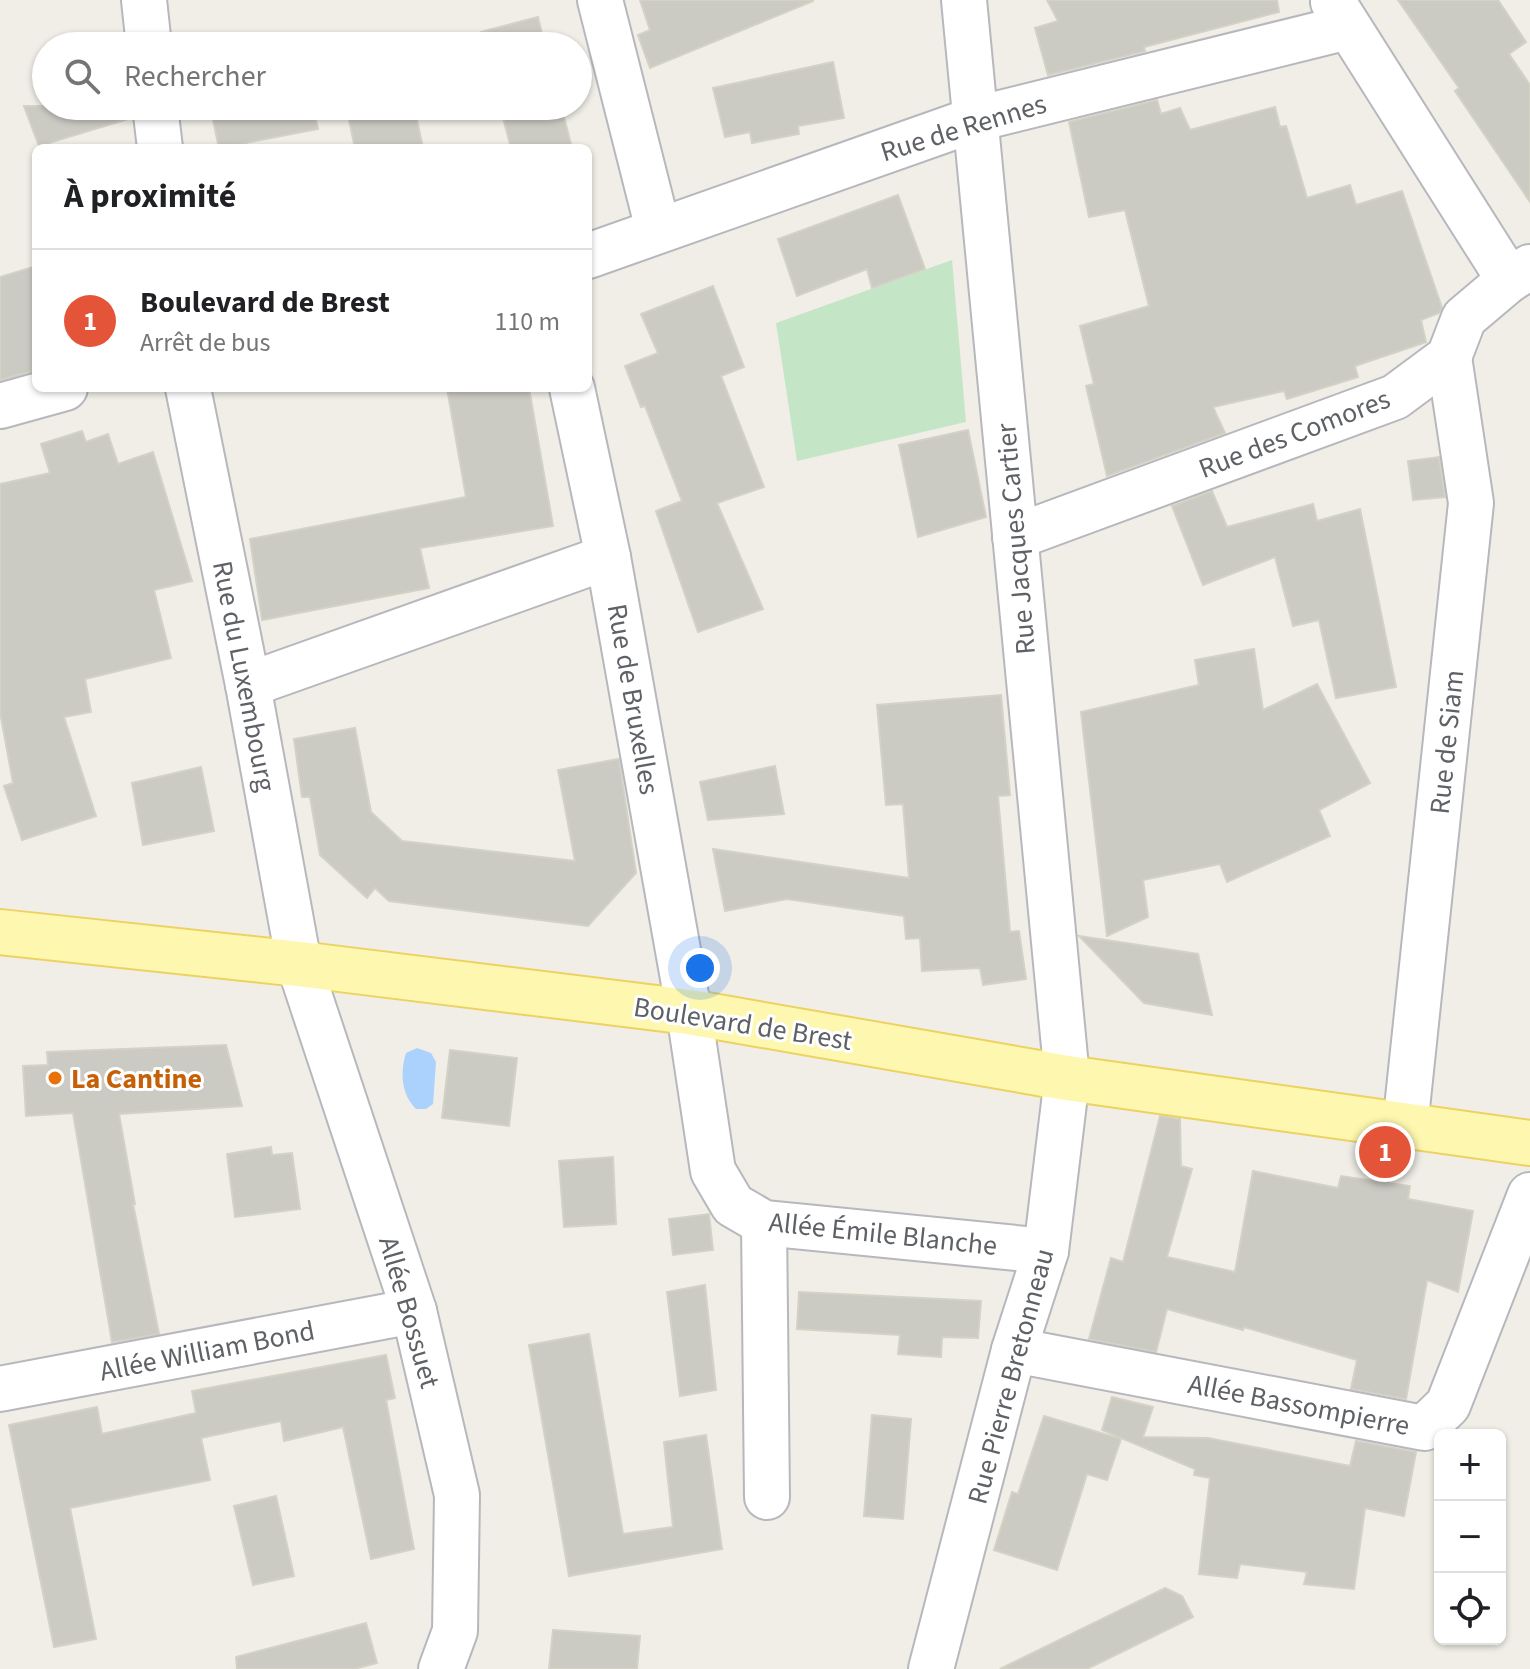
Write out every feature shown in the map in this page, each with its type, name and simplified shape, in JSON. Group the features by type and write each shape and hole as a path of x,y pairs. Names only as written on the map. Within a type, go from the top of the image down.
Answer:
{"main road":[{"name":"Boulevard de Brest","path":"0,932 299,964 689,1012 1067,1078 1530,1143"}],"street":[{"path":"144,0 147,32"},
{"path":"600,0 658,229"},
{"name":"Rue Jacques Cartier","path":"964,0 1067,1078"},
{"path":"1340,14 1520,274 1464,318 1449,357"},
{"name":"Rue de Rennes","path":"592,254 976,119 1340,14"},
{"path":"157,120 160,144"},
{"name":"Rue des Comores","path":"1015,537 1395,397 1449,357"},
{"name":"Rue de Siam","path":"1405,1127 1471,503 1449,357"},
{"path":"0,406 51,392"},
{"name":"Rue du Luxembourg","path":"189,392 248,685 299,964"},
{"name":"Rue de Bruxelles","path":"573,392 608,557 689,1012"},
{"path":"248,685 608,557"},
{"name":"Allée Bossuet","path":"299,964 414,1311 457,1495 455,1631 441,1669"},
{"name":"Allée Émile Blanche","path":"689,1012 713,1171 733,1205 764,1223 1046,1251"},
{"name":"Rue Pierre Bretonneau","path":"931,1669 1014,1350 1046,1251 1067,1078"},
{"name":"Allée Bassompierre","path":"1014,1350 1424,1428 1448,1405 1530,1195"},
{"path":"764,1223 767,1497"},
{"name":"Allée William Bond","path":"0,1389 414,1311"}],"green space":[{"path":"952,260 966,422 797,461 776,323"}],"water":[{"path":"417,1048 431,1053 436,1062 433,1104 426,1109 416,1109 407,1097 403,1083 406,1053"}],"building":[{"path":"640,0 813,1 650,68 638,35 650,30"},
{"path":"1047,0 1277,0 1279,12 1048,75 1035,28 1058,21"},
{"path":"1398,0 1498,0 1526,42 1509,54 1530,85 1530,202 1455,91 1459,88"},
{"path":"538,17 542,32 481,32"},
{"path":"833,62 844,118 798,126 799,134 752,143 750,132 725,137 713,88"},
{"path":"1157,100 1161,114 1180,108 1190,130 1275,107 1280,127 1286,126 1307,198 1350,185 1356,205 1402,191 1442,308 1439,313 1421,320 1426,342 1355,366 1358,377 1287,399 1284,391 1213,407 1225,433 1107,476 1086,386 1094,384 1080,326 1149,306 1125,210 1089,217 1069,122"},
{"path":"24,106 32,106 32,120 124,120 46,144 38,144"},
{"path":"213,120 316,120 318,129 240,144 218,144"},
{"path":"349,120 417,120 422,144 354,144"},
{"path":"504,120 565,120 571,144 510,144"},
{"path":"898,195 925,269 872,288 867,269 797,296 778,239"},
{"path":"32,267 32,371 0,380 0,277"},
{"path":"713,286 744,367 721,376 764,487 717,503 763,609 698,632 656,511 682,501 645,406 641,407 625,366 658,353 641,314"},
{"path":"448,392 530,392 553,526 420,548 429,588 262,620 250,539 466,497"},
{"path":"968,430 986,517 918,537 899,445"},
{"path":"82,431 86,442 108,434 118,464 153,452 192,581 154,590 171,658 85,679 91,712 64,717 96,816 22,840 4,786 13,783 0,712 0,484 50,473 41,444"},
{"path":"1439,457 1445,497 1413,500 1408,461"},
{"path":"1212,491 1227,527 1313,504 1317,521 1360,509 1396,687 1336,698 1319,620 1293,626 1275,557 1203,585 1172,506"},
{"path":"1254,649 1263,710 1317,684 1370,783 1319,810 1330,836 1227,882 1220,864 1143,880 1148,917 1107,936 1081,712 1199,685 1195,660"},
{"path":"1001,695 1010,795 998,796 1010,932 1019,931 1026,979 983,985 980,968 922,971 920,938 906,939 904,916 787,899 725,911 713,849 909,878 903,804 886,805 877,705"},
{"path":"355,728 371,812 402,841 575,861 558,770 619,759 636,873 588,926 389,901 375,888 367,898 320,855 310,797 302,797 294,739"},
{"path":"775,766 784,814 708,820 700,782"},
{"path":"201,767 214,831 143,845 132,783"},
{"path":"1079,936 1198,954 1212,1015 1144,1003"},
{"path":"226,1045 242,1106 119,1114 159,1334 112,1342 73,1113 26,1116 23,1066 48,1065 47,1052"},
{"path":"450,1050 517,1058 509,1126 442,1118"},
{"path":"1160,1116 1180,1119 1181,1166 1192,1169 1167,1257 1235,1272 1253,1171 1338,1188 1341,1176 1410,1186 1408,1199 1473,1211 1458,1292 1427,1280 1406,1399 1351,1389 1357,1360 1244,1327 1243,1330 1167,1309 1156,1352 1089,1339 1111,1258 1123,1262"},
{"path":"271,1147 272,1155 292,1153 300,1209 235,1217 227,1154"},
{"path":"613,1157 616,1224 564,1227 559,1161"},
{"path":"709,1214 713,1250 673,1255 669,1219"},
{"path":"705,1285 716,1390 680,1396 667,1292"},
{"path":"799,1292 981,1301 978,1338 942,1337 941,1357 898,1354 900,1335 797,1329"},
{"path":"589,1334 623,1534 673,1527 664,1442 706,1435 722,1549 569,1576 529,1345"},
{"path":"386,1355 395,1398 386,1400 414,1549 371,1559 343,1427 284,1441 281,1421 201,1438 210,1480 70,1508 96,1639 54,1647 9,1425 97,1407 102,1434 196,1413 192,1391"},
{"path":"1112,1397 1153,1407 1143,1437 1208,1438 1350,1466 1356,1441 1416,1452 1404,1516 1365,1508 1354,1589 1304,1584 1307,1572 1240,1564 1237,1578 1199,1574 1210,1478 1194,1475 1195,1469 1102,1430"},
{"path":"872,1415 911,1419 903,1519 864,1516"},
{"path":"1044,1416 1121,1439 1107,1480 1087,1474 1057,1570 994,1550 1012,1492 1018,1494"},
{"path":"276,1496 294,1576 253,1585 234,1506"},
{"path":"1165,1588 1182,1596 1193,1617 1087,1669 1000,1669"},
{"path":"366,1623 377,1663 354,1669 237,1669 236,1657"},
{"path":"553,1630 640,1636 637,1669 549,1669"}],"place":[{"name":"La Cantine","path":"55,1078"},
{"name":"Boulevard de Brest","path":"1385,1152"}]}
